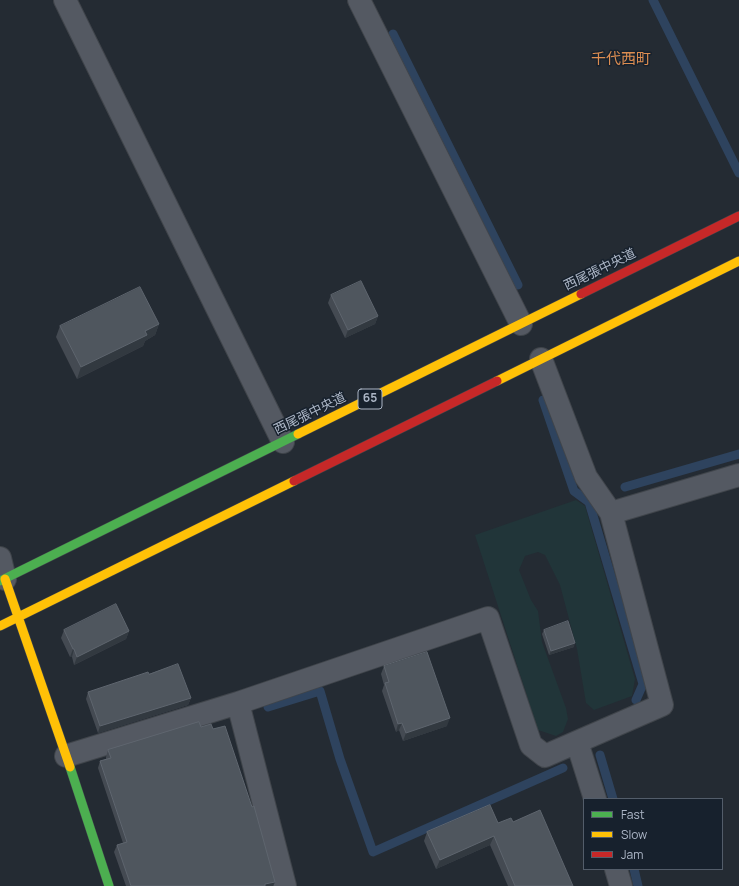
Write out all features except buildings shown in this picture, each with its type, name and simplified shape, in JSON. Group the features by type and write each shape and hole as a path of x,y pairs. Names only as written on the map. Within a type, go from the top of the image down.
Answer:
{"main road":[{"name":"西尾張中央道","path":"2,580 739,216"},
{"path":"0,626 739,261"},
{"path":"2,580 18,617 109,886"}],"street":[{"path":"65,0 283,442"},
{"path":"359,0 521,324"},
{"path":"66,756 238,702 488,618 531,745 545,756 662,705 612,513 586,476 541,359"},
{"path":"612,513 739,475"},
{"path":"0,558 2,580"},
{"path":"238,702 285,886"},
{"path":"578,742 595,798"},
{"path":"616,870 621,886"}],"green space":[{"path":"576,500 585,506 635,679 632,696 594,710 586,703 577,649 560,585 545,555 538,552 525,556 519,570 531,600 538,611 542,642 566,708 568,719 563,732 556,736 538,730 475,535"}],"waterway":[{"path":"653,0 739,173"},
{"path":"393,34 518,285"},
{"path":"543,400 574,491 589,502 643,684 636,700"},
{"path":"625,487 739,454"},
{"path":"268,707 320,691 340,759 373,852 563,768"},
{"path":"600,755 613,798"},
{"path":"634,870 638,886"}],"traffic: fast":[{"path":"0,581 298,434"},
{"path":"70,767 109,886"}],"traffic: slow":[{"path":"497,381 739,261"},
{"path":"298,434 581,294"},
{"path":"0,626 294,481"},
{"path":"5,579 70,767"}],"traffic: jam":[{"path":"581,294 739,216"},
{"path":"294,481 497,381"}],"district":[{"name":"千代西町","path":"621,60"}]}
